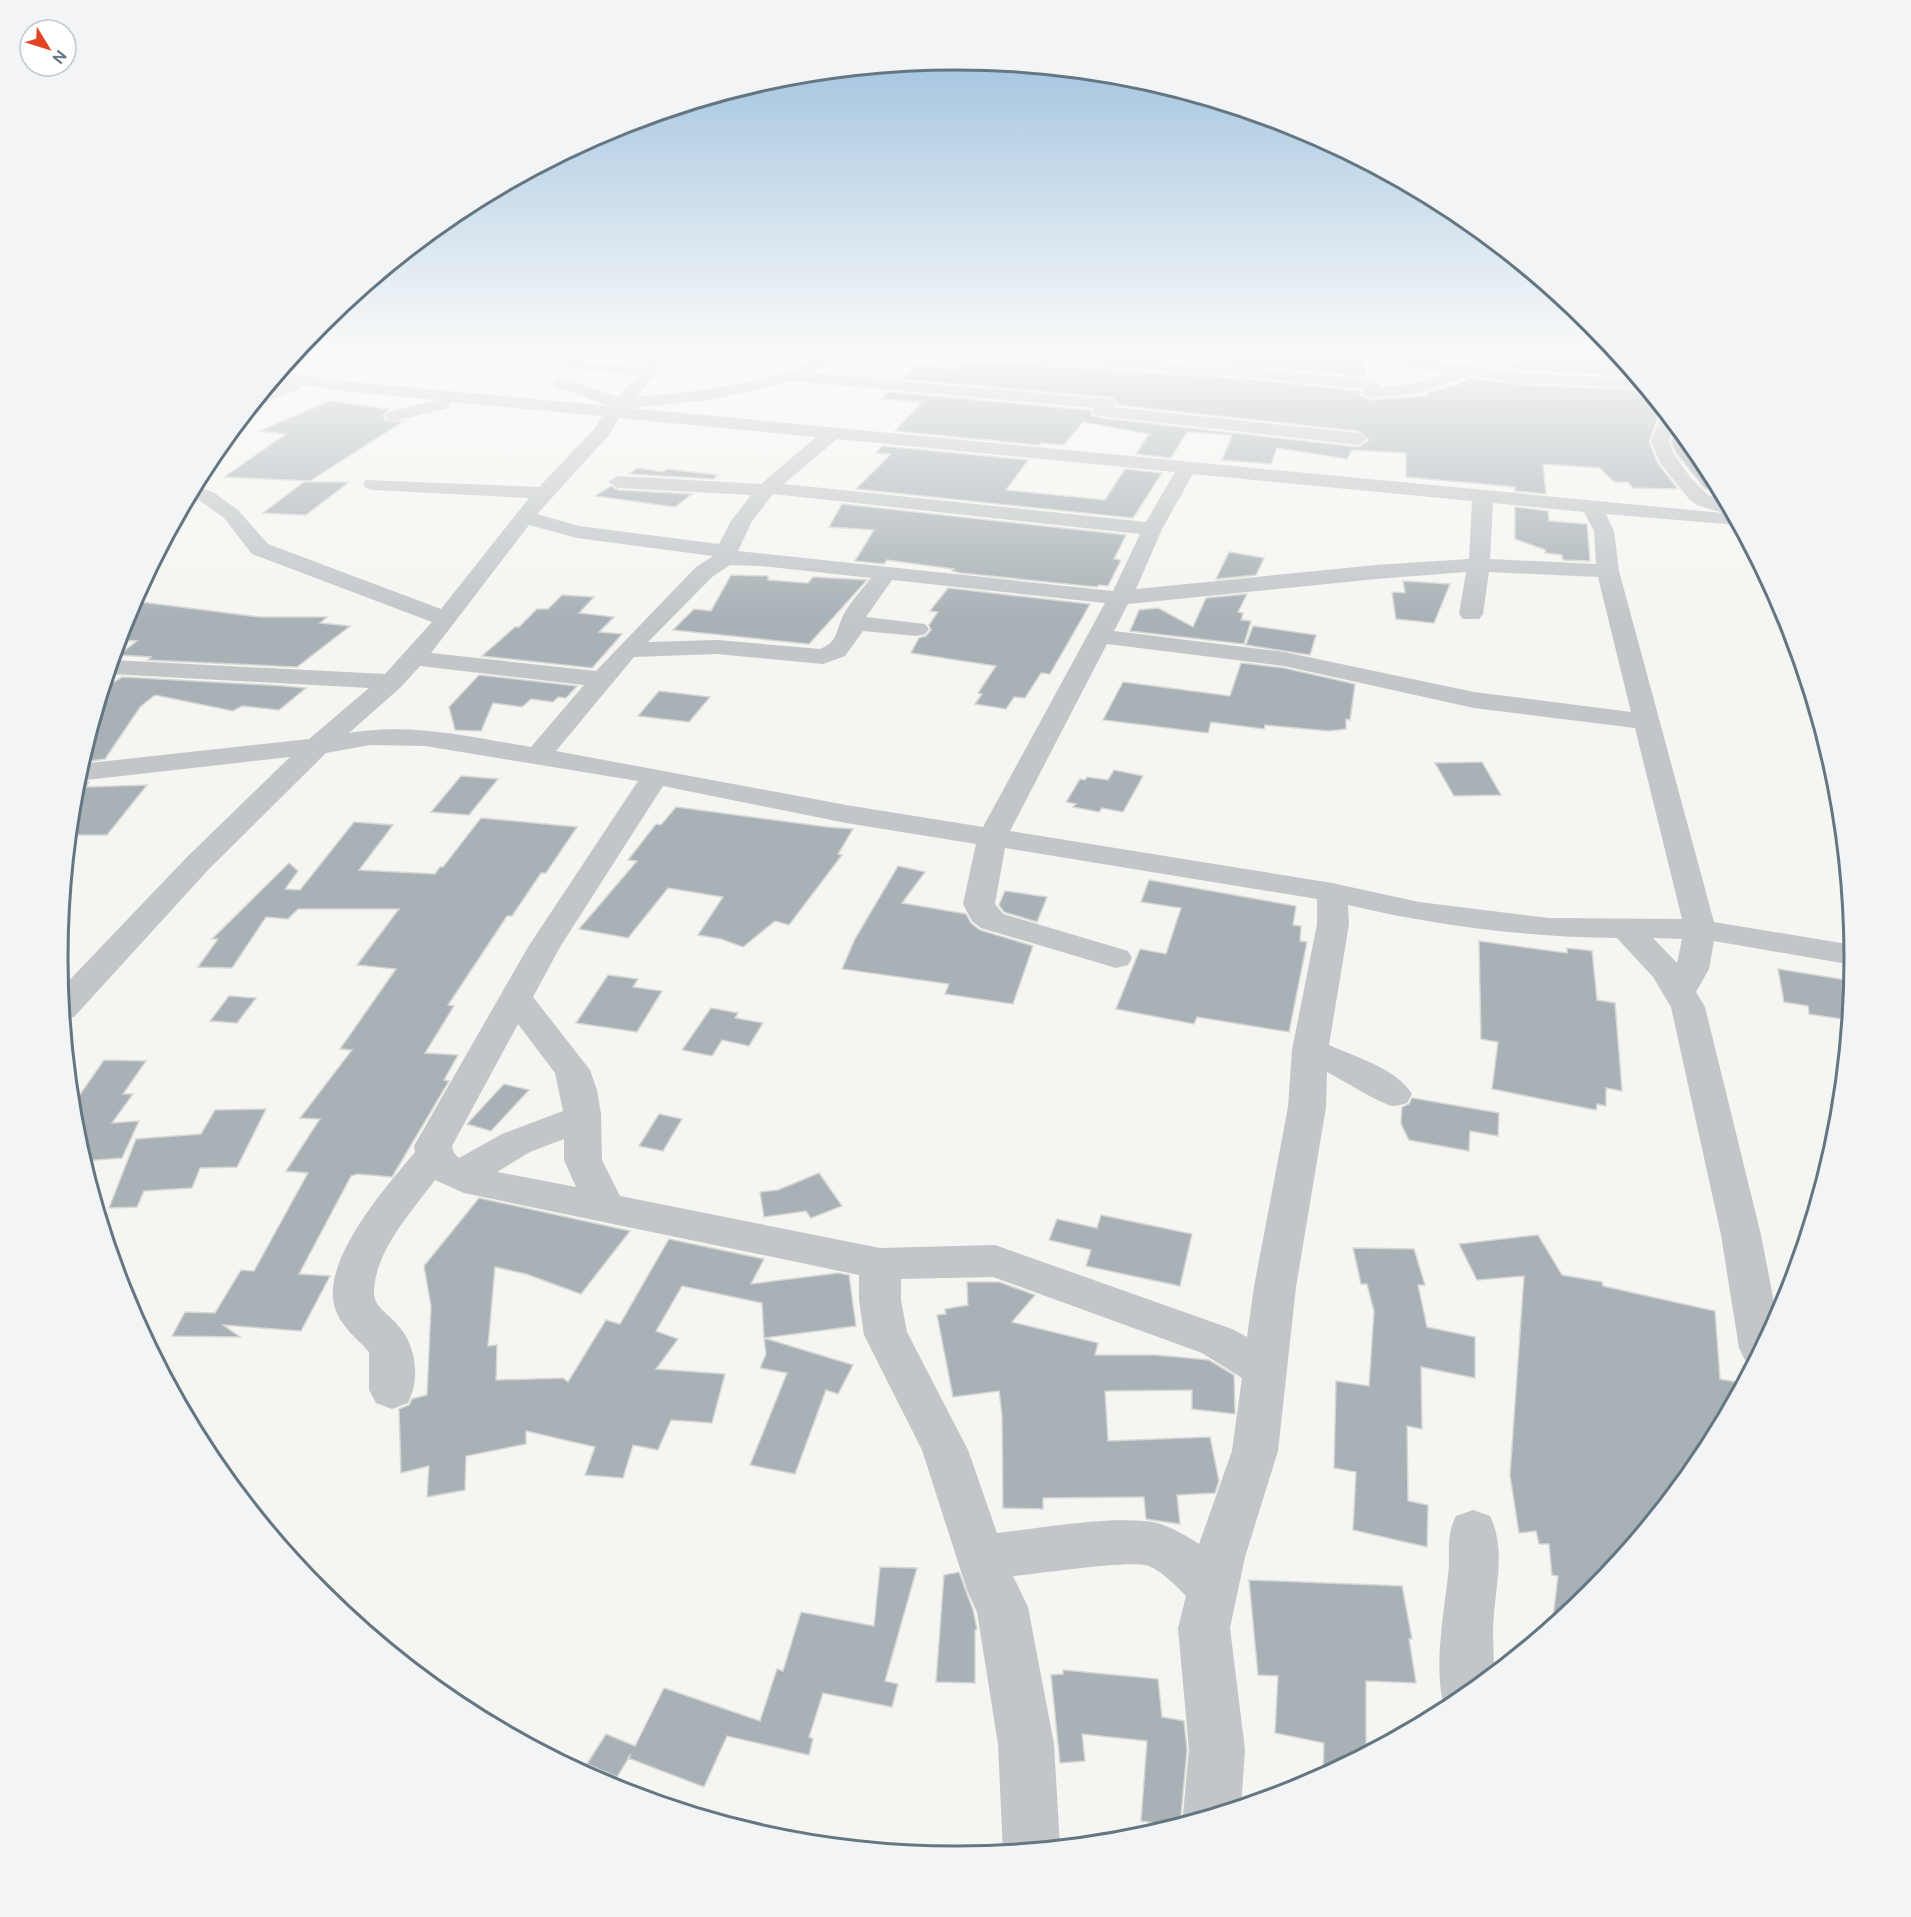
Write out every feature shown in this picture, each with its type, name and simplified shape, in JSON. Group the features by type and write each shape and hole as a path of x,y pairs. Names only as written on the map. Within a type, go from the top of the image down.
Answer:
{"street":[{"path":"69,1002 198,862 317,746 392,682 446,619 488,561 544,493 594,440"},
{"path":"537,757 627,650 715,561 726,555 741,522 768,489 824,440"},
{"path":"914,440 1727,519"},
{"path":"1073,455 1082,440"},
{"path":"1355,483 1360,440"},
{"path":"1660,440 1661,447 1694,494 1719,505"},
{"path":"1116,958 985,917 979,904 992,838 1138,564 1152,529 1188,466"},
{"path":"618,482 768,489 1152,529"},
{"path":"373,484 544,493"},
{"path":"199,494 206,496 231,514 260,549 446,619"},
{"path":"1471,614 1482,546 1482,495"},
{"path":"1592,506 1604,531 1608,572 1700,929 1694,969 1690,979 1679,990"},
{"path":"525,516 552,526 588,534 726,555 1118,598 1376,572 1478,565 1608,572"},
{"path":"627,650 717,647 820,657 843,645 851,634 854,617 887,572"},
{"path":"853,623 917,628"},
{"path":"1099,636 1284,659 1474,700 1647,722"},
{"path":"412,658 543,671 602,680"},
{"path":"117,667 392,682"},
{"path":"88,772 317,746 370,737 416,738 617,769 846,814 1332,892 1419,912 1549,928 1700,929 1844,953"},
{"path":"654,778 544,947 433,1146 446,1165 606,1208 880,1264 996,1261 1217,1341 1264,1369"},
{"path":"1213,1808 1217,1750 1204,1628 1220,1557 1256,1451 1275,1287 1307,1107 1310,1050 1332,933 1332,892"},
{"path":"1626,929 1667,972 1688,1007 1741,1235 1759,1336"},
{"path":"516,998 572,1070 579,1090 583,1160 606,1208"},
{"path":"1310,1050 1368,1077 1394,1094"},
{"path":"392,1390 390,1350 356,1308 351,1290 360,1263 379,1228 446,1165 516,1143 582,1118"},
{"path":"880,1264 880,1300 886,1335 905,1367 945,1450 992,1590 1002,1607 1026,1744 1031,1843"},
{"path":"1467,1684 1468,1614 1474,1573 1473,1532"},
{"path":"981,1557 1119,1543 1147,1543 1166,1550 1190,1566 1213,1588"}],"building":[{"path":"277,440 374,440 310,481 224,477"},
{"path":"992,440 1068,440 1064,445 1041,443 1039,445"},
{"path":"1145,440 1182,440 1171,458 1136,454"},
{"path":"1230,440 1300,440 1358,447 1368,440 1650,440 1658,464 1678,489 1633,488 1628,482 1614,482 1600,468 1543,464 1546,494 1515,491 1515,487 1406,477 1406,453 1352,450 1347,459 1277,448 1271,464 1222,460"},
{"path":"1676,440 1709,489 1705,489 1676,453 1671,441"},
{"path":"882,446 1028,460 1006,490 1105,500 1125,469 1162,473 1133,518 856,489 891,454 876,453"},
{"path":"638,468 662,472 667,469 718,475 713,479 629,474"},
{"path":"304,482 349,482 306,515 263,513"},
{"path":"611,486 618,490 692,494 675,507 595,496"},
{"path":"842,504 1126,535 1114,559 1121,560 1108,586 1099,585 1097,587 961,573 952,571 954,569 887,560 884,564 855,561 874,530 829,527"},
{"path":"1515,507 1548,511 1549,521 1587,524 1590,561 1563,560 1562,555 1545,553 1546,550 1515,539"},
{"path":"1229,552 1264,558 1256,575 1216,579"},
{"path":"731,575 768,576 768,580 808,583 813,577 867,580 809,644 673,630 694,609 711,611"},
{"path":"1403,581 1450,584 1434,623 1396,619 1392,592 1405,593"},
{"path":"948,588 1090,604 1050,674 1041,673 1025,698 1014,697 1006,709 975,704 982,694 978,693 996,666 911,653 919,638 926,636 931,630 929,625 938,612 930,611"},
{"path":"1247,594 1238,612 1243,613 1241,620 1251,621 1244,644 1130,631 1139,610 1158,608 1193,627 1206,598"},
{"path":"562,595 594,597 579,613 614,617 599,632 622,634 592,668 482,656 515,627 519,627 537,609 548,609"},
{"path":"143,602 259,617 327,617 320,623 350,626 297,667 148,660 151,657 122,655 137,641 127,640"},
{"path":"1253,626 1316,635 1310,655 1246,645"},
{"path":"1241,663 1284,668 1355,684 1350,720 1346,719 1346,729 1329,731 1265,725 1264,729 1211,722 1208,733 1103,720 1123,682 1230,696"},
{"path":"479,675 577,686 566,698 558,697 553,702 531,699 522,707 493,703 481,731 455,730 449,707"},
{"path":"122,677 306,688 279,710 242,706 233,711 155,695 140,707 105,759 91,761 112,683"},
{"path":"659,691 710,697 689,722 638,716"},
{"path":"1482,762 1501,795 1454,796 1435,763"},
{"path":"1114,770 1143,776 1123,812 1102,808 1099,812 1073,807 1076,804 1066,802 1080,779 1085,780 1087,777 1108,780"},
{"path":"461,776 498,779 469,815 431,812"},
{"path":"86,782 89,782 86,787 147,785 107,835 76,835"},
{"path":"676,807 853,829 838,854 842,855 789,925 775,921 743,947 721,939 698,935 723,897 668,888 628,938 579,929 637,861 628,860 656,824 661,825"},
{"path":"481,818 577,827 546,873 541,873 512,916 507,916 448,1005 454,1006 425,1053 458,1055 444,1080 449,1081 392,1177 357,1174 351,1176 299,1274 330,1276 301,1331 223,1325 240,1337 172,1336 185,1312 215,1313 241,1270 254,1271 308,1173 286,1171 320,1119 300,1118 352,1050 340,1049 396,969 357,965 399,909 298,909 288,919 266,917 232,968 198,967 218,939 212,939 289,863 298,871 285,889 300,890 354,822 393,825 359,870 435,874"},
{"path":"898,866 925,872 902,903 966,914 971,923 980,930 1033,946 1013,1004 945,994 949,984 842,969 855,939"},
{"path":"1149,880 1296,906 1293,925 1301,926 1300,941 1307,942 1289,1032 1197,1017 1194,1024 1116,1009 1140,949 1166,954 1181,908 1141,902"},
{"path":"1005,891 1047,897 1037,922 1004,912 999,905"},
{"path":"1479,941 1567,953 1567,948 1592,951 1597,1000 1615,1003 1622,1091 1606,1088 1606,1106 1597,1104 1596,1110 1492,1089 1498,1042 1481,1039"},
{"path":"1778,969 1843,980 1842,1019 1809,1014 1808,1006 1784,1002"},
{"path":"608,975 638,979 633,987 662,991 637,1032 576,1023"},
{"path":"229,996 256,998 237,1023 210,1021"},
{"path":"711,1008 738,1013 735,1018 763,1023 749,1046 722,1040 712,1056 682,1050"},
{"path":"104,1060 146,1061 123,1094 133,1094 112,1123 139,1121 122,1158 92,1160 79,1096"},
{"path":"504,1084 529,1090 491,1131 467,1124"},
{"path":"1412,1098 1499,1113 1498,1136 1470,1131 1469,1151 1409,1140 1401,1124 1402,1107 1409,1104"},
{"path":"266,1109 237,1167 200,1168 192,1188 144,1191 137,1207 109,1208 136,1139 201,1134 215,1110"},
{"path":"659,1114 682,1119 663,1151 639,1146"},
{"path":"819,1173 842,1206 811,1218 806,1211 764,1217 760,1192 778,1190"},
{"path":"479,1198 630,1231 581,1294 526,1274 495,1267 488,1346 497,1345 496,1380 563,1378 568,1382 606,1320 620,1324 669,1239 764,1259 751,1284 838,1273 849,1275 856,1326 764,1338 762,1303 682,1286 656,1331 678,1339 656,1369 725,1374 712,1423 671,1420 658,1450 633,1445 623,1478 585,1475 595,1447 526,1431 526,1444 466,1456 465,1490 427,1497 429,1466 401,1473 399,1409 409,1405 412,1399 427,1395 431,1306 424,1266"},
{"path":"1101,1215 1192,1234 1180,1286 1086,1266 1091,1250 1049,1240 1057,1219 1097,1228"},
{"path":"1538,1235 1562,1275 1602,1282 1603,1286 1715,1311 1720,1379 1736,1382 1694,1452 1660,1499 1623,1544 1553,1614 1558,1576 1552,1575 1549,1544 1539,1544 1536,1531 1519,1533 1510,1475 1524,1276 1477,1280 1459,1244"},
{"path":"1353,1248 1414,1249 1425,1285 1418,1285 1427,1327 1475,1337 1475,1378 1421,1367 1422,1429 1407,1426 1408,1501 1428,1505 1427,1547 1353,1530 1356,1472 1334,1468 1336,1381 1369,1386 1374,1311 1367,1284 1361,1284"},
{"path":"967,1282 999,1282 1035,1295 1012,1322 1098,1343 1095,1355 1155,1355 1209,1360 1234,1375 1235,1414 1192,1409 1192,1390 1105,1391 1108,1441 1210,1437 1219,1481 1215,1493 1177,1495 1180,1524 1146,1519 1144,1497 1043,1498 1043,1509 1003,1508 1002,1415 999,1391 953,1397 937,1315 946,1314 945,1309 968,1305"},
{"path":"764,1338 853,1365 838,1394 826,1390 795,1474 750,1465 787,1373 760,1368 766,1354"},
{"path":"880,1567 917,1568 885,1681 898,1684 892,1707 823,1693 809,1737 813,1739 809,1755 727,1736 704,1787 628,1758 617,1777 587,1764 606,1734 635,1746 664,1688 760,1721 777,1669 783,1671 801,1612 874,1626"},
{"path":"959,1572 973,1610 977,1629 975,1630 975,1683 936,1682 944,1575"},
{"path":"1249,1580 1402,1586 1412,1639 1409,1639 1416,1683 1366,1681 1366,1745 1323,1766 1324,1743 1275,1733 1278,1676 1258,1675"},
{"path":"1063,1670 1158,1679 1162,1717 1184,1721 1187,1750 1182,1817 1155,1823 1141,1821 1147,1741 1082,1734 1085,1761 1060,1763 1051,1675 1063,1674"}]}
